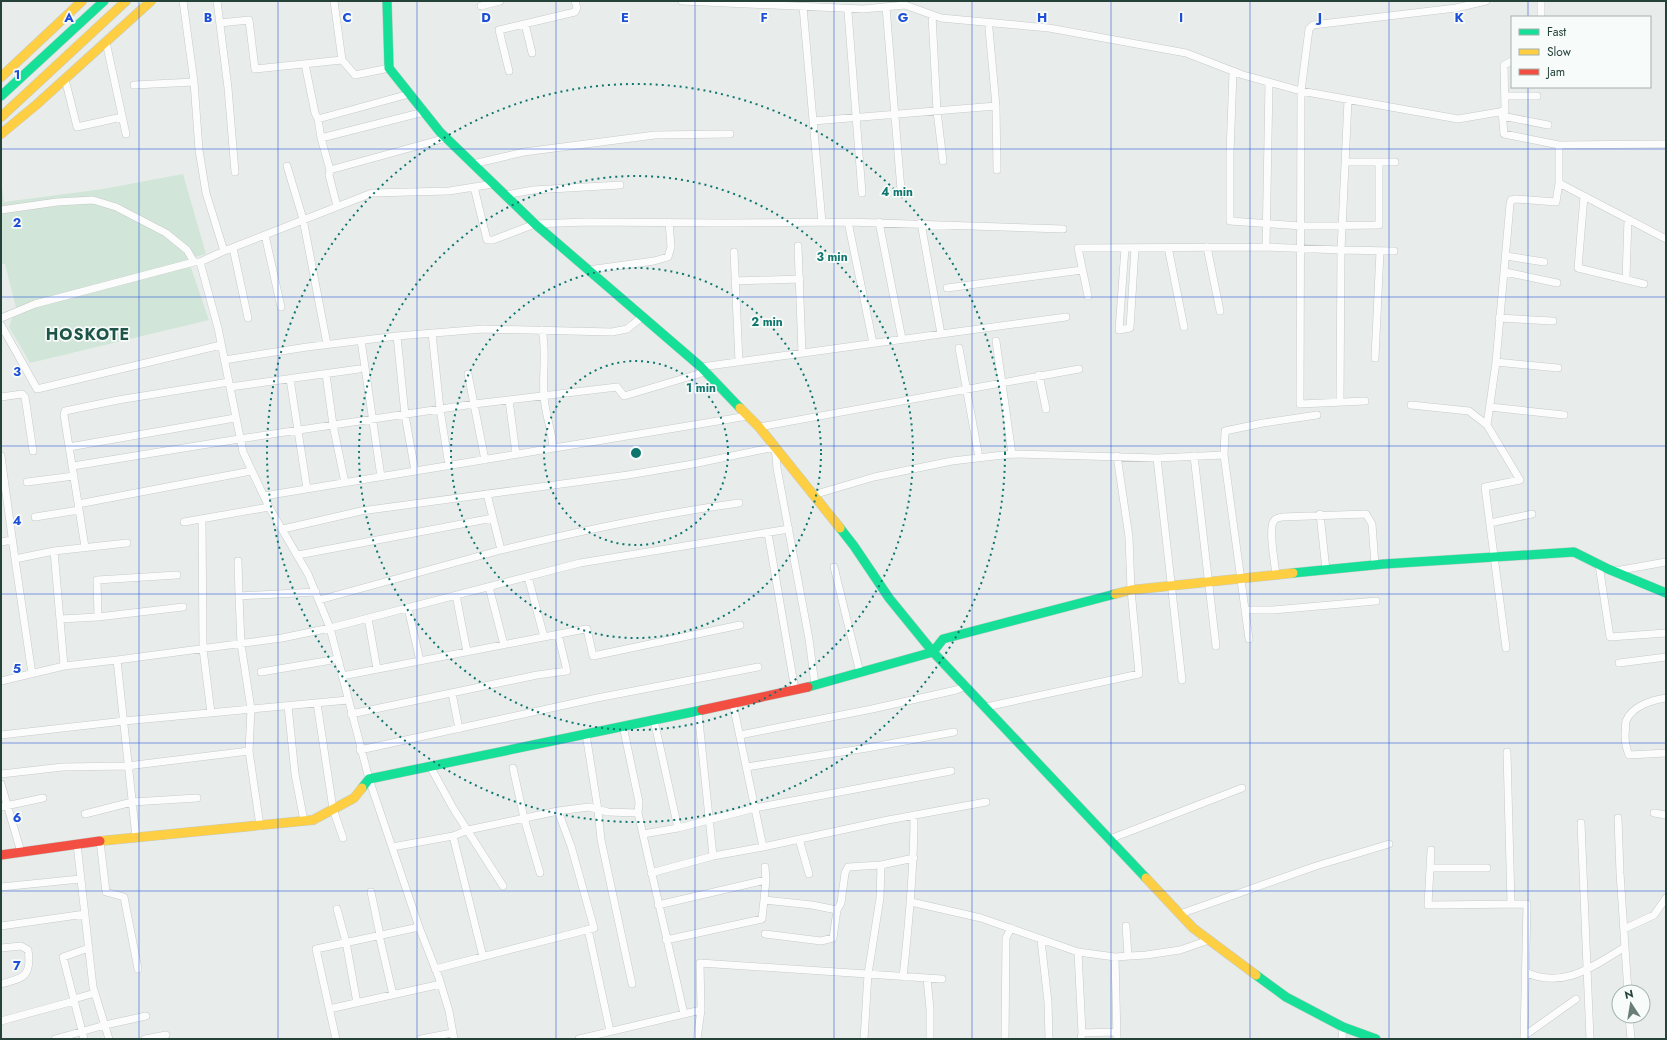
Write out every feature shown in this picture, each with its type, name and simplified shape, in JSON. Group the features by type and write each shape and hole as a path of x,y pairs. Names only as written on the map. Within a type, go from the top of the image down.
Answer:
{"main road":[{"path":"1,77 82,1"},
{"path":"1,96 104,1"},
{"path":"1,117 126,1"},
{"path":"1,134 65,79 151,1"},
{"path":"387,1 389,68 446,138 535,224 703,369 759,427 854,546 889,598 933,652 1193,928 1286,997 1343,1027 1376,1039"},
{"path":"1,856 100,841 313,820 354,798 369,779 795,690 933,652 943,639 1130,590 1375,565 1574,552 1599,565 1666,593"}],"street":[{"path":"183,1 194,82 199,150 206,193 224,251"},
{"path":"217,1 228,88 235,172"},
{"path":"334,1 342,60 355,75 389,68"},
{"path":"481,6 500,1"},
{"path":"509,71 499,30 575,12 577,8 575,1"},
{"path":"682,1 729,2 803,7 840,4 863,9 905,5 941,18 1049,28 1186,53 1233,72 1301,92 1458,120 1502,114 1548,125"},
{"path":"1365,400 1300,404 1301,92 1309,29 1313,25 1456,8 1486,1"},
{"path":"1541,1 1541,16"},
{"path":"803,7 822,222"},
{"path":"886,7 901,190"},
{"path":"848,12 862,193"},
{"path":"932,15 937,111 942,161"},
{"path":"220,23 249,20 256,69 342,60"},
{"path":"525,24 532,53"},
{"path":"988,29 996,106 997,170"},
{"path":"106,42 126,134"},
{"path":"1511,62 1504,65 1505,111 1502,114 1504,134 1559,145 1666,144"},
{"path":"305,64 315,113 318,119 321,138 330,170 329,176 337,206"},
{"path":"1233,72 1230,153 1230,221 1301,226 1379,225 1379,162"},
{"path":"65,79 77,127 122,117"},
{"path":"134,85 194,82"},
{"path":"1266,247 1269,83"},
{"path":"318,119 409,94"},
{"path":"1505,96 1537,96"},
{"path":"1340,401 1341,250 1348,100"},
{"path":"813,121 996,106"},
{"path":"321,138 424,112"},
{"path":"473,164 524,152 655,135 730,134"},
{"path":"330,170 446,138"},
{"path":"1487,425 1496,362 1511,200 1516,199 1556,202 1559,183 1559,145"},
{"path":"1345,162 1395,162"},
{"path":"287,166 303,219 327,344"},
{"path":"1559,183 1666,238"},
{"path":"1,318 35,304 197,262 372,193 449,191 493,184"},
{"path":"505,195 533,190 620,185"},
{"path":"474,187 487,240 493,240 535,224 586,222 879,222 1063,229"},
{"path":"1584,196 1578,268 1644,284"},
{"path":"1,210 57,202 93,200 116,207 166,233 187,250 197,262 221,346 239,439 243,452 269,507 298,555 316,592 330,628 360,750 369,779 419,927 441,984 453,1036 421,1039"},
{"path":"1626,279 1628,218"},
{"path":"588,270 668,257 671,247 669,222"},
{"path":"848,222 873,343"},
{"path":"879,222 902,339"},
{"path":"921,223 941,334"},
{"path":"265,235 281,307"},
{"path":"798,246 802,353"},
{"path":"1168,247 1184,327"},
{"path":"1207,247 1220,311"},
{"path":"1088,296 1078,248 1266,247 1394,251"},
{"path":"233,248 248,318"},
{"path":"1125,248 1119,330 1130,328 1135,248"},
{"path":"1375,358 1380,251"},
{"path":"734,252 739,362"},
{"path":"1506,256 1544,262"},
{"path":"947,288 1082,270"},
{"path":"1505,272 1557,283"},
{"path":"735,281 800,279"},
{"path":"224,360 327,344 397,336 483,329 612,332 627,329 642,316"},
{"path":"73,466 239,439 474,404 617,387 624,396 703,369 739,362 1066,317"},
{"path":"1499,318 1553,321"},
{"path":"1,326 37,389 221,346"},
{"path":"542,330 545,343 544,396 553,448"},
{"path":"432,334 440,409 449,466"},
{"path":"397,336 405,414 415,471"},
{"path":"361,340 381,477"},
{"path":"996,341 1012,454"},
{"path":"959,348 979,458"},
{"path":"1496,362 1558,368"},
{"path":"85,547 64,415 66,411 118,400 229,384 290,379 359,369"},
{"path":"759,427 1039,375 1079,369"},
{"path":"326,374 333,425 344,483"},
{"path":"468,374 485,460"},
{"path":"1039,375 1046,409"},
{"path":"290,379 308,489"},
{"path":"1,397 22,394 25,397 33,451"},
{"path":"509,400 516,454"},
{"path":"1411,406 1469,410 1487,425 1520,480 1485,487 1506,648"},
{"path":"1490,407 1564,415"},
{"path":"264,496 748,416"},
{"path":"1248,639 1246,610 1240,579 1224,455 1225,431 1263,423 1317,416"},
{"path":"69,447 235,418"},
{"path":"283,529 361,511 628,475 693,464 775,447 777,468 809,639 815,685"},
{"path":"813,495 874,477 952,461 1012,454 1157,458 1224,455"},
{"path":"1,456 5,513 12,540 32,674"},
{"path":"986,707 1139,674 1130,590 1130,537 1117,456"},
{"path":"1194,456 1216,646"},
{"path":"1157,458 1182,680"},
{"path":"35,517 252,471"},
{"path":"27,482 74,476"},
{"path":"487,494 501,550"},
{"path":"319,600 501,550 622,522 739,503"},
{"path":"184,522 269,507"},
{"path":"1320,514 1326,570"},
{"path":"1276,575 1272,522 1274,519 1282,517 1320,514 1366,514 1372,524 1375,565"},
{"path":"1490,523 1532,514"},
{"path":"298,555 493,518"},
{"path":"202,519 203,649 211,713"},
{"path":"1,681 64,666 282,638 330,628 580,564 789,529"},
{"path":"768,533 795,690"},
{"path":"1,542 12,540"},
{"path":"15,559 54,551 127,543"},
{"path":"54,551 64,666"},
{"path":"238,561 241,644 251,709 249,751 260,826"},
{"path":"1615,571 1666,562"},
{"path":"1599,565 1610,637 1666,633"},
{"path":"834,567 860,673"},
{"path":"98,617 97,580 178,575"},
{"path":"528,577 544,637"},
{"path":"489,587 504,645"},
{"path":"239,596 316,592"},
{"path":"456,596 467,652"},
{"path":"1246,610 1273,610 1376,601"},
{"path":"60,619 98,617 183,607"},
{"path":"408,608 420,661"},
{"path":"368,618 378,669"},
{"path":"342,676 587,629 593,656 740,626"},
{"path":"351,714 566,670 558,634"},
{"path":"1619,663 1666,657"},
{"path":"261,672 338,659"},
{"path":"117,660 136,837"},
{"path":"360,750 597,698 758,667"},
{"path":"740,736 872,709 956,690 966,686"},
{"path":"452,693 459,729"},
{"path":"1666,698 1654,700 1632,713 1626,722 1625,739 1626,749 1629,755 1666,753"},
{"path":"1,735 124,721 348,700"},
{"path":"317,703 333,809 343,838"},
{"path":"733,704 763,847"},
{"path":"288,706 295,774 304,821"},
{"path":"698,711 714,856"},
{"path":"654,720 678,828"},
{"path":"622,726 639,802 638,813 684,1014"},
{"path":"746,767 867,748 954,732"},
{"path":"586,734 598,810 601,840 632,984"},
{"path":"1,774 63,767 128,766 249,751"},
{"path":"1507,752 1511,904"},
{"path":"430,766 453,808 503,886"},
{"path":"513,768 524,818 540,873"},
{"path":"643,834 710,821 755,808 951,771"},
{"path":"1,784 4,806 21,852"},
{"path":"1110,839 1242,788"},
{"path":"4,806 43,798"},
{"path":"85,814 132,802 197,798"},
{"path":"651,873 714,856 986,802"},
{"path":"392,847 453,836 468,830 558,810 589,808 608,812 638,813"},
{"path":"435,969 594,928 571,846 558,810"},
{"path":"1654,813 1666,815"},
{"path":"903,977 911,902 914,858 914,816"},
{"path":"1618,818 1627,984"},
{"path":"1581,823 1590,1039"},
{"path":"453,836 483,957"},
{"path":"800,839 809,874"},
{"path":"100,841 106,892 124,897 138,969"},
{"path":"77,844 88,948 95,993 108,1039"},
{"path":"1180,914 1316,866 1389,844"},
{"path":"1431,850 1428,905 1526,904 1524,1038"},
{"path":"765,934 821,941 833,938 837,910 841,903 845,873 848,867 881,865 914,858"},
{"path":"864,1039 868,974 880,898 881,865"},
{"path":"666,940 762,919 766,880 765,867"},
{"path":"1430,868 1487,868"},
{"path":"1,887 80,879"},
{"path":"658,904 766,880"},
{"path":"370,892 393,995"},
{"path":"1624,929 1654,915 1666,898"},
{"path":"764,900 812,905 837,910"},
{"path":"911,902 981,918 1078,952 1115,957 1180,950 1209,940"},
{"path":"337,909 346,942 357,1003"},
{"path":"1,926 84,914"},
{"path":"1126,926 1128,956"},
{"path":"336,1039 316,949 419,927"},
{"path":"1005,1039 1006,938 1011,928"},
{"path":"588,929 610,1031"},
{"path":"1041,940 1048,1002 1049,1039"},
{"path":"1,948 22,946 28,950 30,961 29,970 21,979 1,984"},
{"path":"1525,972 1535,976 1561,978 1579,974 1625,947"},
{"path":"84,1039 63,957 88,948"},
{"path":"1078,952 1082,1036 1116,1036 1115,957"},
{"path":"697,1039 700,1010 700,963 942,979"},
{"path":"928,978 930,1039"},
{"path":"329,1009 441,984"},
{"path":"1,1021 95,993"},
{"path":"1524,1038 1576,999"},
{"path":"579,1039 700,1010"},
{"path":"55,1039 105,1025 146,1016"},
{"path":"1630,1024 1631,1039"},
{"path":"1342,1039 1343,1027"},
{"path":"145,1039 166,1035"}],"green space":[{"path":"183,174 206,254 188,259 209,320 30,363 9,327 16,308 5,264 1,264 1,179 4,202 103,189"}],"traffic: fast":[{"path":"1,96 104,1"},
{"path":"387,1 389,68 440,132 535,224 701,367 740,408"},
{"path":"840,528 889,598 933,652 1146,878"},
{"path":"1293,573 1384,564 1574,552 1608,569 1666,593"},
{"path":"808,687 933,652 943,639 1115,594"},
{"path":"362,788 369,779 702,710"},
{"path":"1256,975 1286,997 1343,1027 1376,1039"}],"traffic: slow":[{"path":"1,77 82,1"},
{"path":"1,117 126,1"},
{"path":"1,134 36,105 151,1"},
{"path":"740,408 759,427 840,528"},
{"path":"1115,594 1131,590 1293,573"},
{"path":"100,841 313,820 354,798 362,788"},
{"path":"1146,878 1193,928 1256,975"}],"traffic: jam":[{"path":"702,710 808,687"},
{"path":"1,855 100,841"}],"district":[{"name":"HOSKOTE","path":"88,334"}]}
